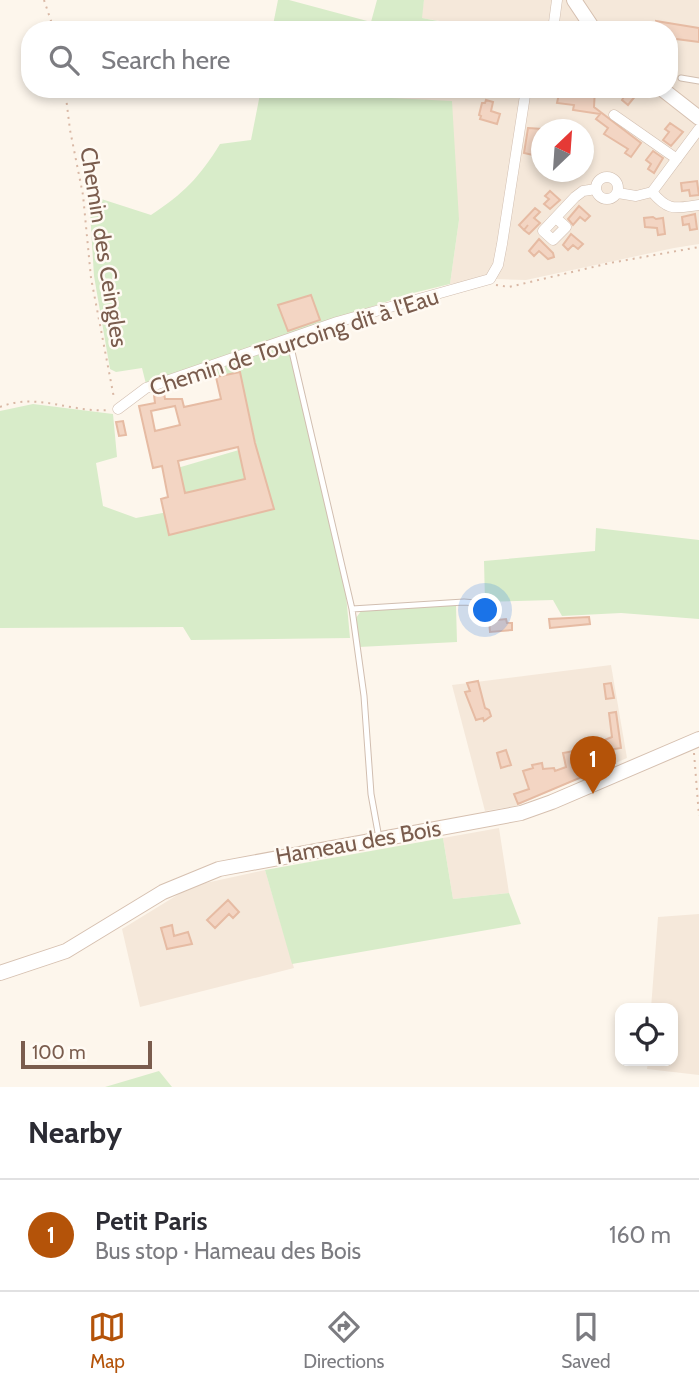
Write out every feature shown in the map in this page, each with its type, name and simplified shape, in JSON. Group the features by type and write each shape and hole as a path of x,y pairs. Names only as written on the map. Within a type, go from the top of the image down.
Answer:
{"street":[{"path":"554,21 557,0"},
{"path":"574,0 588,21"},
{"path":"583,0 596,21"},
{"path":"678,85 699,108"},
{"path":"490,279 498,265 525,98"},
{"path":"673,98 699,118"},
{"path":"614,114 677,159"},
{"path":"618,193 636,196 652,192 699,129"},
{"path":"556,218 579,194 596,189 601,179 608,177 617,183 618,193"},
{"path":"596,189 605,199 611,199 618,193"},
{"path":"652,192 670,208 699,205"},
{"name":"Chemin de Tourcoing dit à l'Eau","path":"118,409 146,388 382,308 490,279"},
{"name":"Hameau des Bois","path":"0,972 26,966 81,944 163,892 204,874 251,862 532,809 696,740"}],"lane":[{"path":"678,82 699,81"},
{"path":"289,339 352,609 365,709 371,794 379,839"},
{"path":"352,609 464,602 476,603 485,609"}],"path":[{"path":"44,0 51,21"},
{"name":"Chemin des Ceingles","path":"66,98 83,195 90,278 108,378 118,409"},
{"path":"490,279 497,286 509,287 621,261 699,247"},
{"path":"0,407 33,400 95,410 118,409"},
{"path":"696,740 699,816"}],"shaded area":[{"path":"424,0 699,0 699,244 526,280 496,279 450,284 459,220 372,98 678,98 678,21 440,21 421,18"},
{"path":"611,665 627,758 516,806 485,811 452,685"},
{"path":"499,828 509,893 453,899 443,838"},
{"path":"265,870 294,968 140,1007 122,929 192,886"},
{"path":"699,914 699,1075 647,1069 647,1066 678,1066 678,1003 651,1003 658,917"}],"green space":[{"path":"278,0 289,0 367,21 274,21"},
{"path":"377,0 424,0 422,18 438,21 371,21"},
{"path":"259,98 452,101 459,220 450,284 409,294 146,384 142,368 116,372 110,369 94,276 89,195 151,215 190,184 220,144 251,140"},
{"path":"276,348 289,352 346,595 350,638 191,640 183,627 0,628 0,411 33,404 113,414 117,457 96,463 103,506 136,518 173,511 167,471 256,445 240,372 211,378 208,371"},
{"path":"596,528 699,540 699,619 621,613 562,616 553,600 485,602 484,561 595,551"},
{"path":"456,606 457,642 359,647 356,618 361,611"},
{"path":"443,838 453,899 509,893 521,924 292,964 265,870"},
{"path":"159,1071 172,1087 105,1087"}],"building":[{"path":"678,25 699,28 699,42 678,39"},
{"path":"558,98 594,98 594,107 641,143 631,157 625,153 628,149 604,134 608,128 596,119 600,114 573,110 574,105 557,103"},
{"path":"623,98 634,98 628,105 622,100"},
{"path":"486,100 493,102 491,111 500,114 497,124 480,119 482,103"},
{"path":"670,123 683,132 671,146 663,140 669,132 665,129"},
{"path":"528,128 531,128 531,155 524,153"},
{"path":"653,151 663,158 654,173 648,169 651,164 646,160"},
{"path":"697,181 699,195 690,196 689,190 682,191 681,183"},
{"path":"550,191 560,200 550,209 544,204 549,199 545,196"},
{"path":"579,206 590,216 585,221 580,217 573,225 568,219"},
{"path":"535,208 540,212 534,218 540,223 529,234 519,225"},
{"path":"695,214 697,229 690,230 689,224 683,225 682,217"},
{"path":"644,218 663,218 665,234 658,235 657,228 645,227"},
{"path":"571,234 583,244 578,249 573,245 568,250 563,245"},
{"path":"539,239 554,257 548,259 539,251 534,256 529,251"},
{"path":"311,295 320,320 288,331 278,305"},
{"path":"240,372 255,443 274,509 169,535 161,499 168,497 162,466 153,468 139,406 155,403 154,395 164,393 165,399 182,399 184,407 221,399 216,377","holes":["175,406 180,425 155,431 151,411","238,447 245,479 185,493 178,461"]},
{"path":"123,421 126,435 119,436 116,422"},
{"path":"589,617 590,624 550,628 549,619"},
{"path":"506,619 507,623 512,623 512,630 490,632 489,621"},
{"path":"478,681 485,708 491,716 484,721 483,718 476,720 465,692 470,691 467,683"},
{"path":"611,683 614,698 606,699 604,684"},
{"path":"616,712 621,748 608,750 615,763 518,804 514,794 529,789 523,771 542,763 543,769 554,768 555,771 566,767 563,753 600,746 599,742 612,737 609,713"},
{"path":"506,750 511,765 501,768 497,753"},
{"path":"228,900 239,912 233,918 229,914 215,928 207,920"},
{"path":"172,925 174,936 188,932 192,944 167,949 161,928"}],"place":[{"name":"Petit Paris","path":"593,794"}]}
